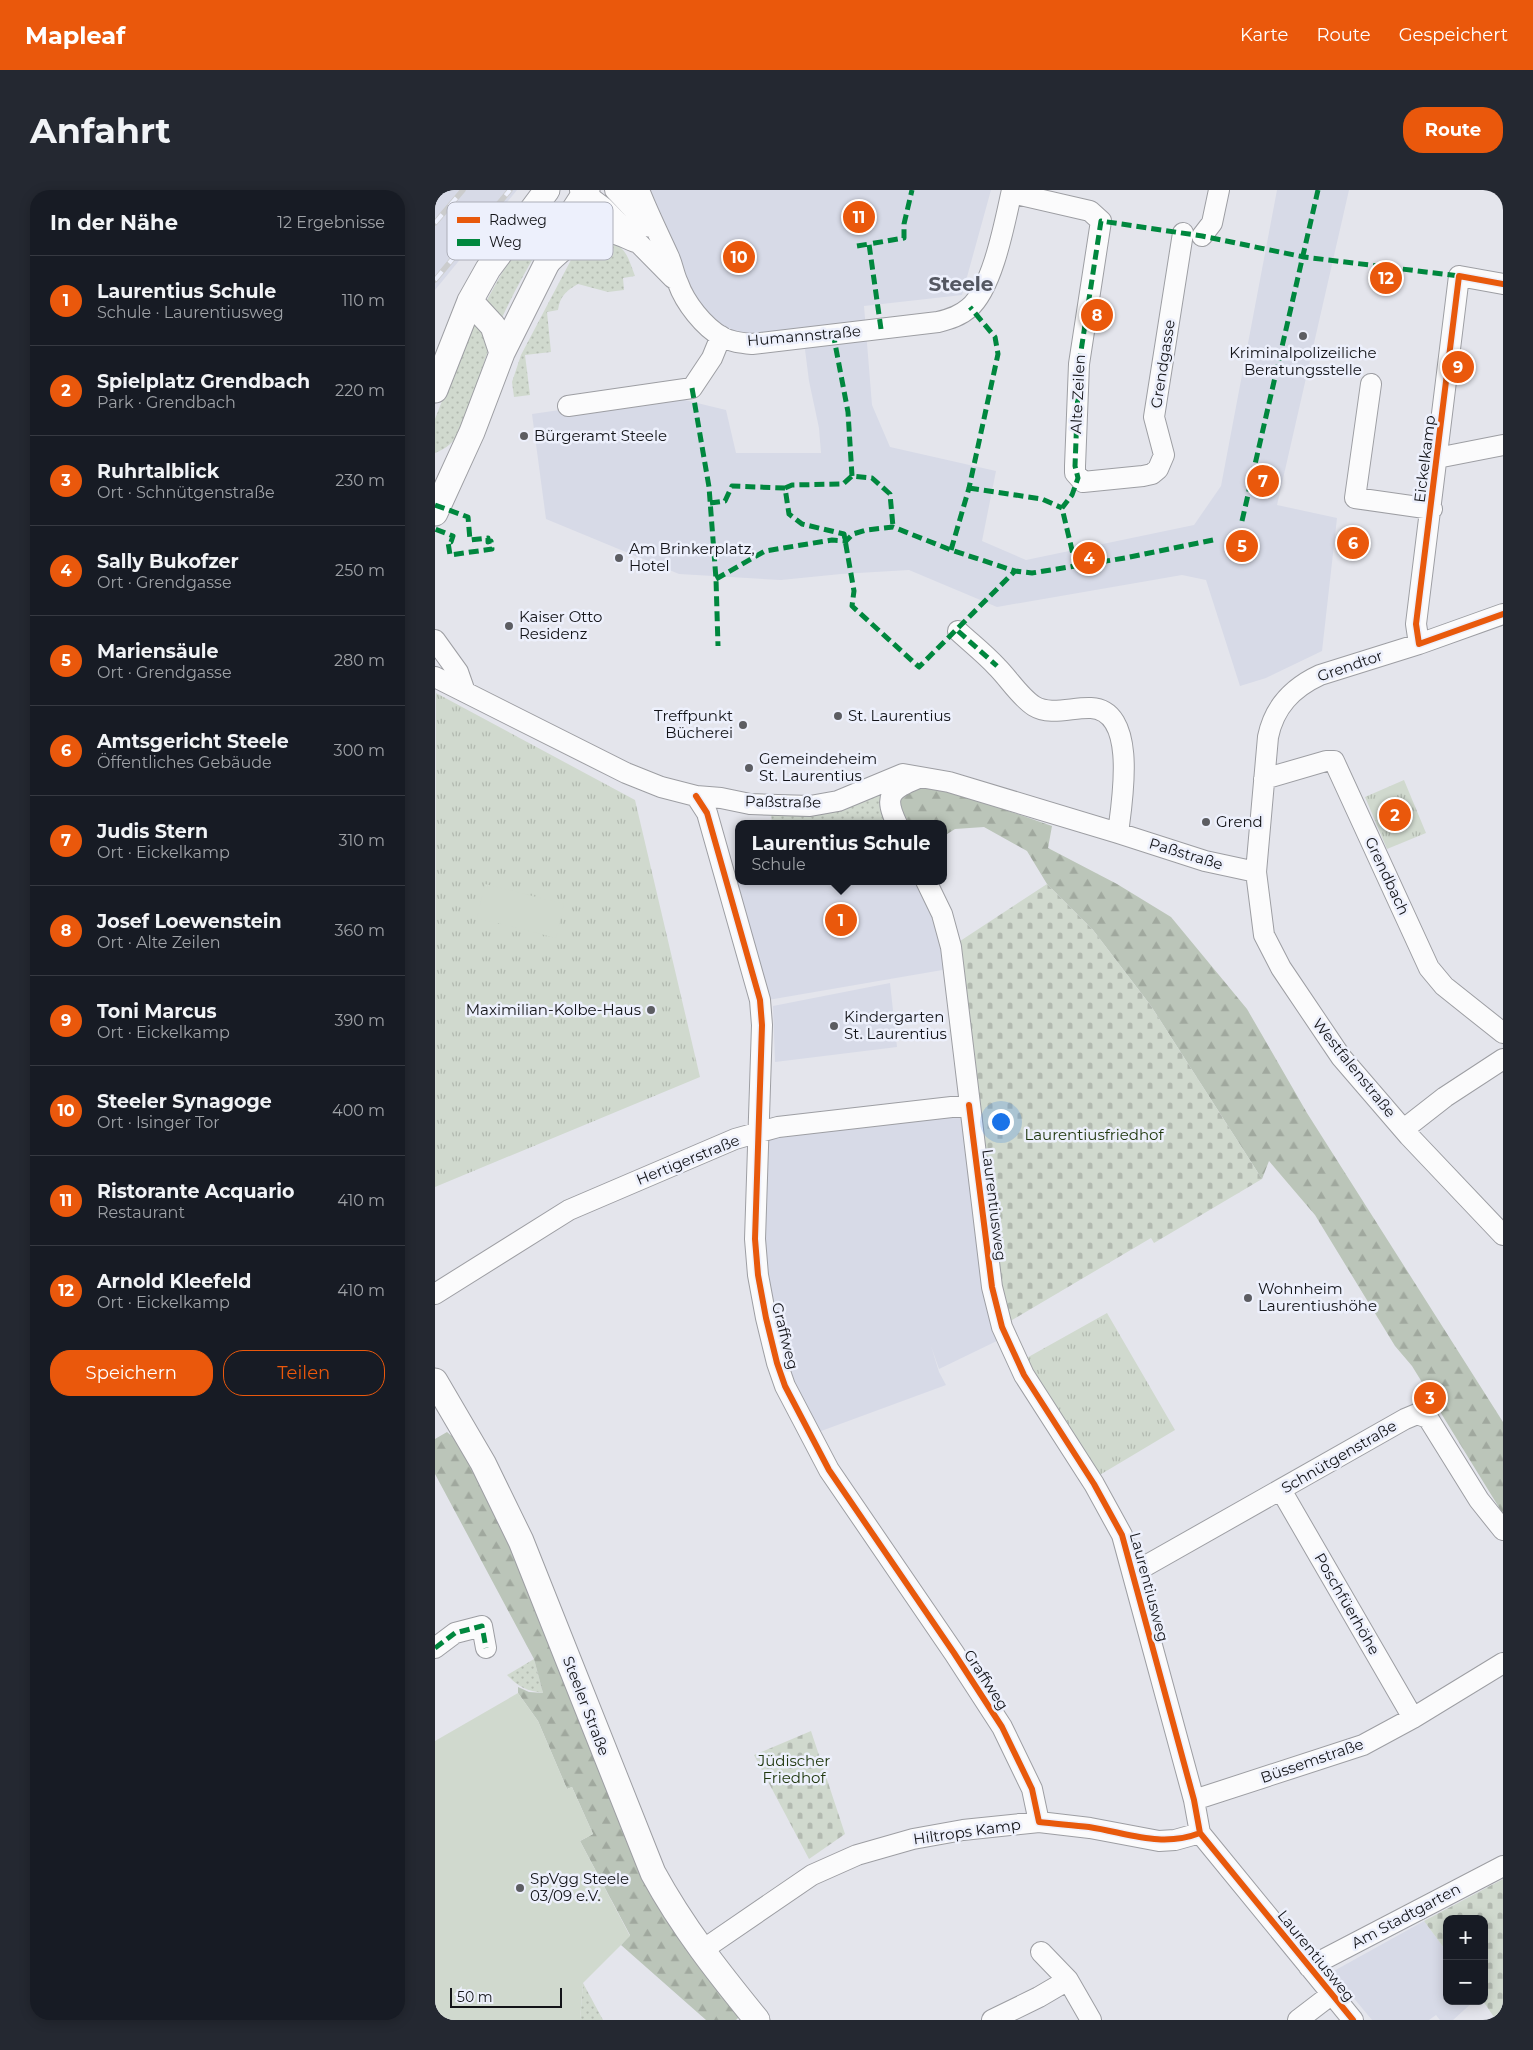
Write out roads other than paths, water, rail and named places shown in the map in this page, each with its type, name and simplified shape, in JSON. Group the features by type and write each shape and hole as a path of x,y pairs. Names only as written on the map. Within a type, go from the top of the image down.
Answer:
{"main road":[{"path":"538,202 547,190"},
{"path":"578,202 584,191"},
{"path":"435,390 470,301 495,260"},
{"path":"435,513 444,470 472,432 502,352 548,260"},
{"path":"470,301 493,326 502,352"},
{"name":"Steeler Straße","path":"435,1380 442,1408 483,1463 521,1541 653,1873 671,1906 701,1952 757,2020"}],"street":[{"path":"573,400 692,388 712,358 721,336 702,320 689,303 615,190"},
{"path":"639,190 649,240"},
{"name":"Grendgasse","path":"1079,478 1083,482 1091,483 1143,476 1153,474 1162,463 1163,446 1155,417 1193,235 1211,223 1219,190"},
{"path":"584,191 597,202"},
{"name":"Alte Zeilen","path":"1012,192 1090,211 1101,221 1079,364 1075,466 1079,478"},
{"name":"Humannstraße","path":"721,336 736,342 752,344 903,327 956,318 970,308 988,280 1012,192"},
{"path":"613,214 649,240"},
{"path":"613,234 649,240"},
{"path":"543,269 553,260"},
{"name":"Eickelkamp","path":"1419,644 1416,624 1432,508 1459,276 1503,284"},
{"name":"Eickelkamp","path":"1371,384 1355,498 1432,508"},
{"path":"1437,458 1503,445"},
{"name":"Grendtor","path":"1256,872 1270,723 1287,696 1307,681 1320,675 1419,644 1503,614"},
{"path":"958,631 997,666 1032,705 1042,710 1096,709 1110,716 1117,724 1121,734 1123,780 1118,833"},
{"path":"435,640 458,672 465,692"},
{"name":"Paßstraße","path":"438,681 465,692 626,773 661,787 696,796 721,798 750,804 810,806 844,799 903,774 949,782 1205,861 1256,872"},
{"name":"Grendbach","path":"1264,779 1326,761 1334,761 1435,978 1503,1033"},
{"path":"896,820 889,802 891,793 901,785 920,778"},
{"name":"Graffweg","path":"696,796 707,813 760,1000 762,1025 760,1132 755,1228 758,1274 777,1363 785,1386 829,1470 954,1653 1002,1727 1032,1789 1039,1822"},
{"name":"Westfalenstraße","path":"1256,872 1264,935 1281,968 1341,1057 1404,1129 1503,1235"},
{"name":"Laurentiusweg","path":"928,885 942,914 951,947 992,1287 1002,1327 1024,1374 1116,1520 1133,1573 1194,1800 1200,1833 1353,2020"},
{"path":"1404,1129 1445,1097 1503,1059"},
{"name":"Hertigerstraße","path":"435,1294 569,1210 735,1139 778,1127 969,1105"},
{"name":"Schnütgenstraße","path":"1133,1573 1411,1416 1423,1415 1433,1424 1479,1500 1503,1530"},
{"name":"Poschfüerhöhe","path":"1281,1490 1413,1718"},
{"path":"435,1648 455,1634 482,1626 486,1648"},
{"name":"Büssemstraße","path":"1194,1800 1363,1745 1413,1718 1503,1663"},
{"name":"Hiltrops Kamp","path":"701,1952 812,1875 857,1855 937,1834 1039,1822 1090,1828 1159,1841 1175,1840 1200,1833"},
{"name":"Am Stadtgarten","path":"1309,1967 1503,1866"},
{"path":"1041,1952 1068,1980 1091,2020"},
{"path":"992,2020 1039,1997 1068,1980"},
{"path":"1298,2020 1332,1994"}],"railway":[{"path":"453,202 463,190"},
{"path":"500,202 510,190"},
{"path":"435,223 447,209"},
{"path":"435,280 452,260"}],"place":[{"name":"Ristorante Acquario","path":"859,217"},
{"name":"Steeler Synagoge","path":"739,257"},
{"name":"Arnold Kleefeld","path":"1386,278"},
{"name":"Josef Loewenstein","path":"1097,315"},
{"name":"Kriminalpolizeiliche Beratungsstelle","path":"1303,336"},
{"name":"Toni Marcus","path":"1458,367"},
{"name":"Bürgeramt Steele","path":"524,436"},
{"name":"Judis Stern","path":"1263,481"},
{"name":"Amtsgericht Steele","path":"1353,543"},
{"name":"Mariensäule","path":"1242,546"},
{"name":"Am Brinkerplatz, Hotel","path":"619,558"},
{"name":"Sally Bukofzer","path":"1089,558"},
{"name":"Kaiser Otto Residenz","path":"509,626"},
{"name":"St. Laurentius","path":"838,716"},
{"name":"Treffpunkt Bücherei","path":"743,725"},
{"name":"Gemeindeheim St. Laurentius","path":"749,768"},
{"name":"Spielplatz Grendbach","path":"1395,815"},
{"name":"Grend","path":"1206,822"},
{"name":"Laurentius Schule","path":"841,920"},
{"name":"Maximilian-Kolbe-Haus","path":"651,1010"},
{"name":"Kindergarten St. Laurentius","path":"834,1026"},
{"name":"Wohnheim Laurentiushöhe","path":"1248,1298"},
{"name":"Ruhrtalblick","path":"1430,1398"},
{"name":"SpVgg Steele 03/09 e.V.","path":"520,1888"}],"district":[{"name":"Steele","path":"961,284"}],"park label":[{"name":"Laurentiusfriedhof","path":"1094,1135"},
{"name":"Jüdischer Friedhof","path":"794,1770"}]}
